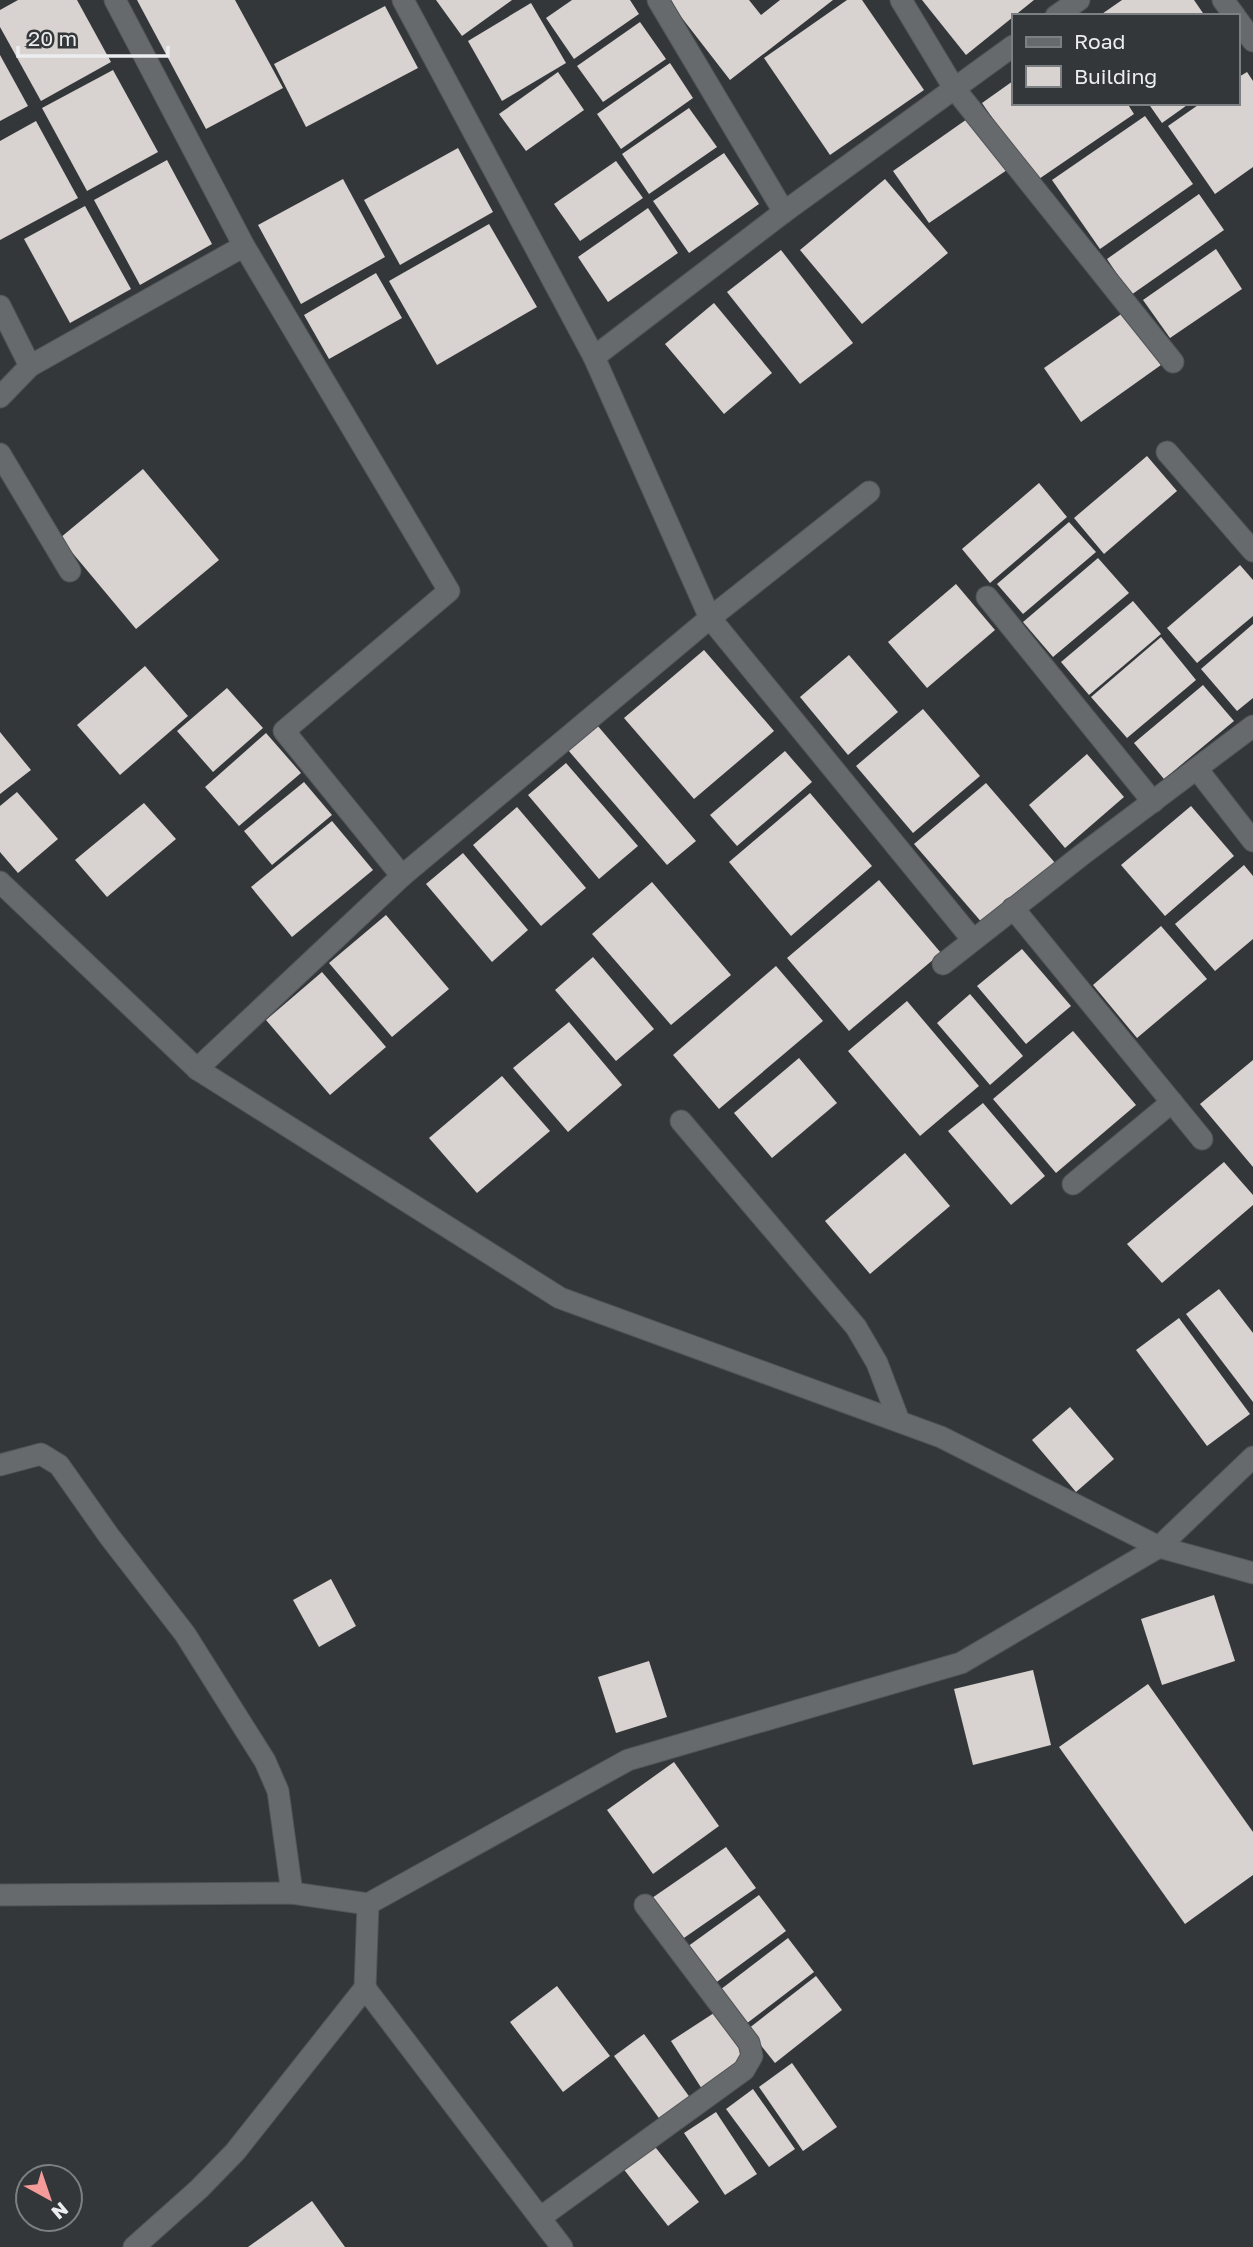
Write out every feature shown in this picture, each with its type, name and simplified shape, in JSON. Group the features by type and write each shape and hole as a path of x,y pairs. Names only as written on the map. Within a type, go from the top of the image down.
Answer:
{"street":[{"path":"115,0 244,246 449,591 284,731 402,876"},
{"path":"403,0 594,357 710,618 973,940"},
{"path":"658,0 784,212"},
{"path":"901,0 954,88 1173,362"},
{"path":"1059,14 1079,0"},
{"path":"1239,22 1253,41"},
{"path":"594,357 784,212 1012,47"},
{"path":"0,397 30,366 244,246"},
{"path":"0,306 30,366"},
{"path":"1167,452 1253,551"},
{"path":"0,454 71,572"},
{"path":"197,1069 402,876 710,618 869,492"},
{"path":"986,597 1153,802"},
{"path":"943,964 1253,726"},
{"path":"1197,769 1253,841"},
{"path":"4,892 197,1069 560,1298 941,1437 1159,1547 1253,1573"},
{"path":"1013,908 1202,1139"},
{"path":"1073,1184 1172,1102"},
{"path":"681,1121 856,1327 877,1363 899,1421"},
{"path":"0,1465 41,1454 50,1457 59,1465 184,1634 265,1761 278,1791 292,1893"},
{"path":"0,1895 292,1893 368,1904 628,1760 961,1663 1159,1547 1253,1457"},
{"path":"134,2247 199,2189 235,2152 365,1988 368,1904"},
{"path":"541,2217 744,2070 752,2056 749,2043 645,1905"},
{"path":"365,1988 562,2247"}],"building":[{"path":"18,0 77,0 111,62 41,101 0,27 0,10"},
{"path":"137,0 235,0 283,88 206,129"},
{"path":"436,0 512,0 462,36"},
{"path":"572,0 630,0 639,14 574,59 546,18"},
{"path":"668,0 749,0 761,15 780,0 833,0 730,80"},
{"path":"847,0 862,0 924,90 830,155 764,58"},
{"path":"922,0 1034,0 1017,14 1012,14 1012,18 966,55"},
{"path":"1122,0 1194,0 1204,14 1102,14"},
{"path":"531,3 566,63 502,101 468,41"},
{"path":"385,6 418,68 306,127 274,64"},
{"path":"640,22 666,59 603,102 577,66"},
{"path":"0,55 28,106 0,121"},
{"path":"670,63 693,98 621,149 597,114"},
{"path":"113,70 158,152 87,191 42,108"},
{"path":"558,72 584,110 526,151 499,114"},
{"path":"1247,72 1253,81 1253,167 1215,194 1168,126 1198,105 1239,105 1239,77"},
{"path":"1012,82 1012,105 1128,105 1134,114 1036,181 982,103"},
{"path":"1149,105 1187,105 1162,123"},
{"path":"689,108 717,147 649,194 622,154"},
{"path":"1145,116 1193,184 1100,249 1052,180"},
{"path":"970,117 1007,170 929,223 893,171"},
{"path":"36,121 78,198 0,240 0,141"},
{"path":"458,148 493,212 400,265 364,200"},
{"path":"724,153 759,204 689,253 653,201"},
{"path":"167,160 212,244 140,285 94,200"},
{"path":"616,161 643,198 580,241 554,204"},
{"path":"343,179 385,257 301,304 258,225"},
{"path":"885,179 948,253 862,324 800,250"},
{"path":"1199,194 1224,230 1131,295 1107,259"},
{"path":"85,206 131,289 70,323 24,239"},
{"path":"648,208 678,253 608,302 578,257"},
{"path":"489,224 537,307 437,365 389,281"},
{"path":"1216,249 1242,289 1170,338 1143,300"},
{"path":"781,250 853,343 800,384 727,292"},
{"path":"376,273 402,318 329,359 304,315"},
{"path":"714,303 772,373 724,414 665,344"},
{"path":"1124,312 1161,365 1081,422 1044,368"},
{"path":"1147,456 1177,491 1104,554 1074,518"},
{"path":"143,469 219,560 136,629 60,538"},
{"path":"1039,483 1067,517 990,583 962,549"},
{"path":"1069,522 1096,552 1023,614 997,584"},
{"path":"1098,558 1129,593 1053,657 1023,622"},
{"path":"1240,565 1253,580 1253,616 1197,663 1167,628"},
{"path":"956,584 995,630 927,688 888,642"},
{"path":"1133,601 1161,634 1089,695 1061,662"},
{"path":"1253,624 1253,698 1237,711 1201,669"},
{"path":"1161,637 1196,680 1127,738 1091,697"},
{"path":"704,650 774,731 694,799 624,718"},
{"path":"849,655 898,712 848,755 800,697"},
{"path":"145,666 188,716 120,775 77,725"},
{"path":"1203,685 1234,721 1164,779 1134,743"},
{"path":"227,688 263,728 213,772 177,731"},
{"path":"923,709 980,776 913,833 856,766"},
{"path":"597,725 696,841 667,865 568,750"},
{"path":"0,732 31,770 0,794"},
{"path":"266,733 301,773 239,826 205,787"},
{"path":"785,751 812,782 737,846 710,815"},
{"path":"1087,754 1124,797 1065,848 1029,805"},
{"path":"566,763 638,846 599,879 528,795"},
{"path":"304,782 332,815 272,865 244,831"},
{"path":"986,783 1056,864 984,925 914,844"},
{"path":"17,792 58,839 18,873 0,852 0,806"},
{"path":"810,793 872,866 791,936 729,862"},
{"path":"144,803 176,839 107,897 75,860"},
{"path":"1191,806 1234,856 1165,916 1121,865"},
{"path":"517,807 586,888 541,926 473,845"},
{"path":"332,821 373,870 292,937 251,887"},
{"path":"463,853 528,930 492,962 426,884"},
{"path":"1244,865 1253,876 1253,939 1215,971 1175,924"},
{"path":"879,880 941,953 849,1031 787,958"},
{"path":"652,882 731,975 671,1025 592,934"},
{"path":"386,915 449,989 392,1037 329,963"},
{"path":"1161,926 1207,979 1137,1038 1093,985"},
{"path":"1022,949 1071,1006 1026,1044 977,986"},
{"path":"593,957 654,1029 616,1061 555,990"},
{"path":"776,966 823,1021 719,1109 673,1055"},
{"path":"322,972 386,1047 330,1095 266,1020"},
{"path":"970,994 1023,1056 990,1085 937,1023"},
{"path":"907,1001 979,1086 920,1136 848,1051"},
{"path":"569,1022 622,1085 568,1132 513,1068"},
{"path":"1073,1031 1136,1105 1056,1173 993,1099"},
{"path":"799,1058 837,1103 772,1158 734,1113"},
{"path":"1253,1060 1253,1167 1200,1104"},
{"path":"502,1076 550,1131 477,1193 429,1138"},
{"path":"983,1103 1045,1176 1011,1205 948,1131"},
{"path":"905,1153 950,1206 870,1274 825,1221"},
{"path":"1224,1162 1253,1195 1253,1205 1162,1283 1127,1244"},
{"path":"1219,1289 1253,1333 1253,1402 1186,1314"},
{"path":"1179,1318 1250,1414 1207,1446 1136,1350"},
{"path":"1070,1407 1114,1459 1076,1492 1032,1440"},
{"path":"331,1579 356,1626 319,1647 293,1600"},
{"path":"1214,1595 1235,1661 1162,1685 1141,1619"},
{"path":"649,1661 667,1717 616,1733 598,1677"},
{"path":"1033,1670 1051,1745 973,1765 954,1689"},
{"path":"1148,1684 1253,1832 1253,1875 1185,1924 1059,1747"},
{"path":"674,1762 719,1826 653,1874 607,1810"},
{"path":"726,1847 756,1888 681,1940 652,1898"},
{"path":"759,1895 786,1931 714,1984 687,1947"},
{"path":"788,1938 814,1972 742,2027 716,1993"},
{"path":"816,1976 842,2010 775,2063 748,2029"},
{"path":"557,1986 610,2056 563,2092 510,2022"},
{"path":"717,2011 748,2058 702,2089 671,2041"},
{"path":"644,2034 691,2099 661,2121 614,2056"},
{"path":"792,2063 837,2127 803,2151 759,2087"},
{"path":"753,2089 795,2149 769,2167 726,2109"},
{"path":"716,2112 757,2174 725,2195 684,2133"},
{"path":"652,2143 699,2202 668,2226 622,2167"},
{"path":"312,2201 345,2247 248,2247"}]}
